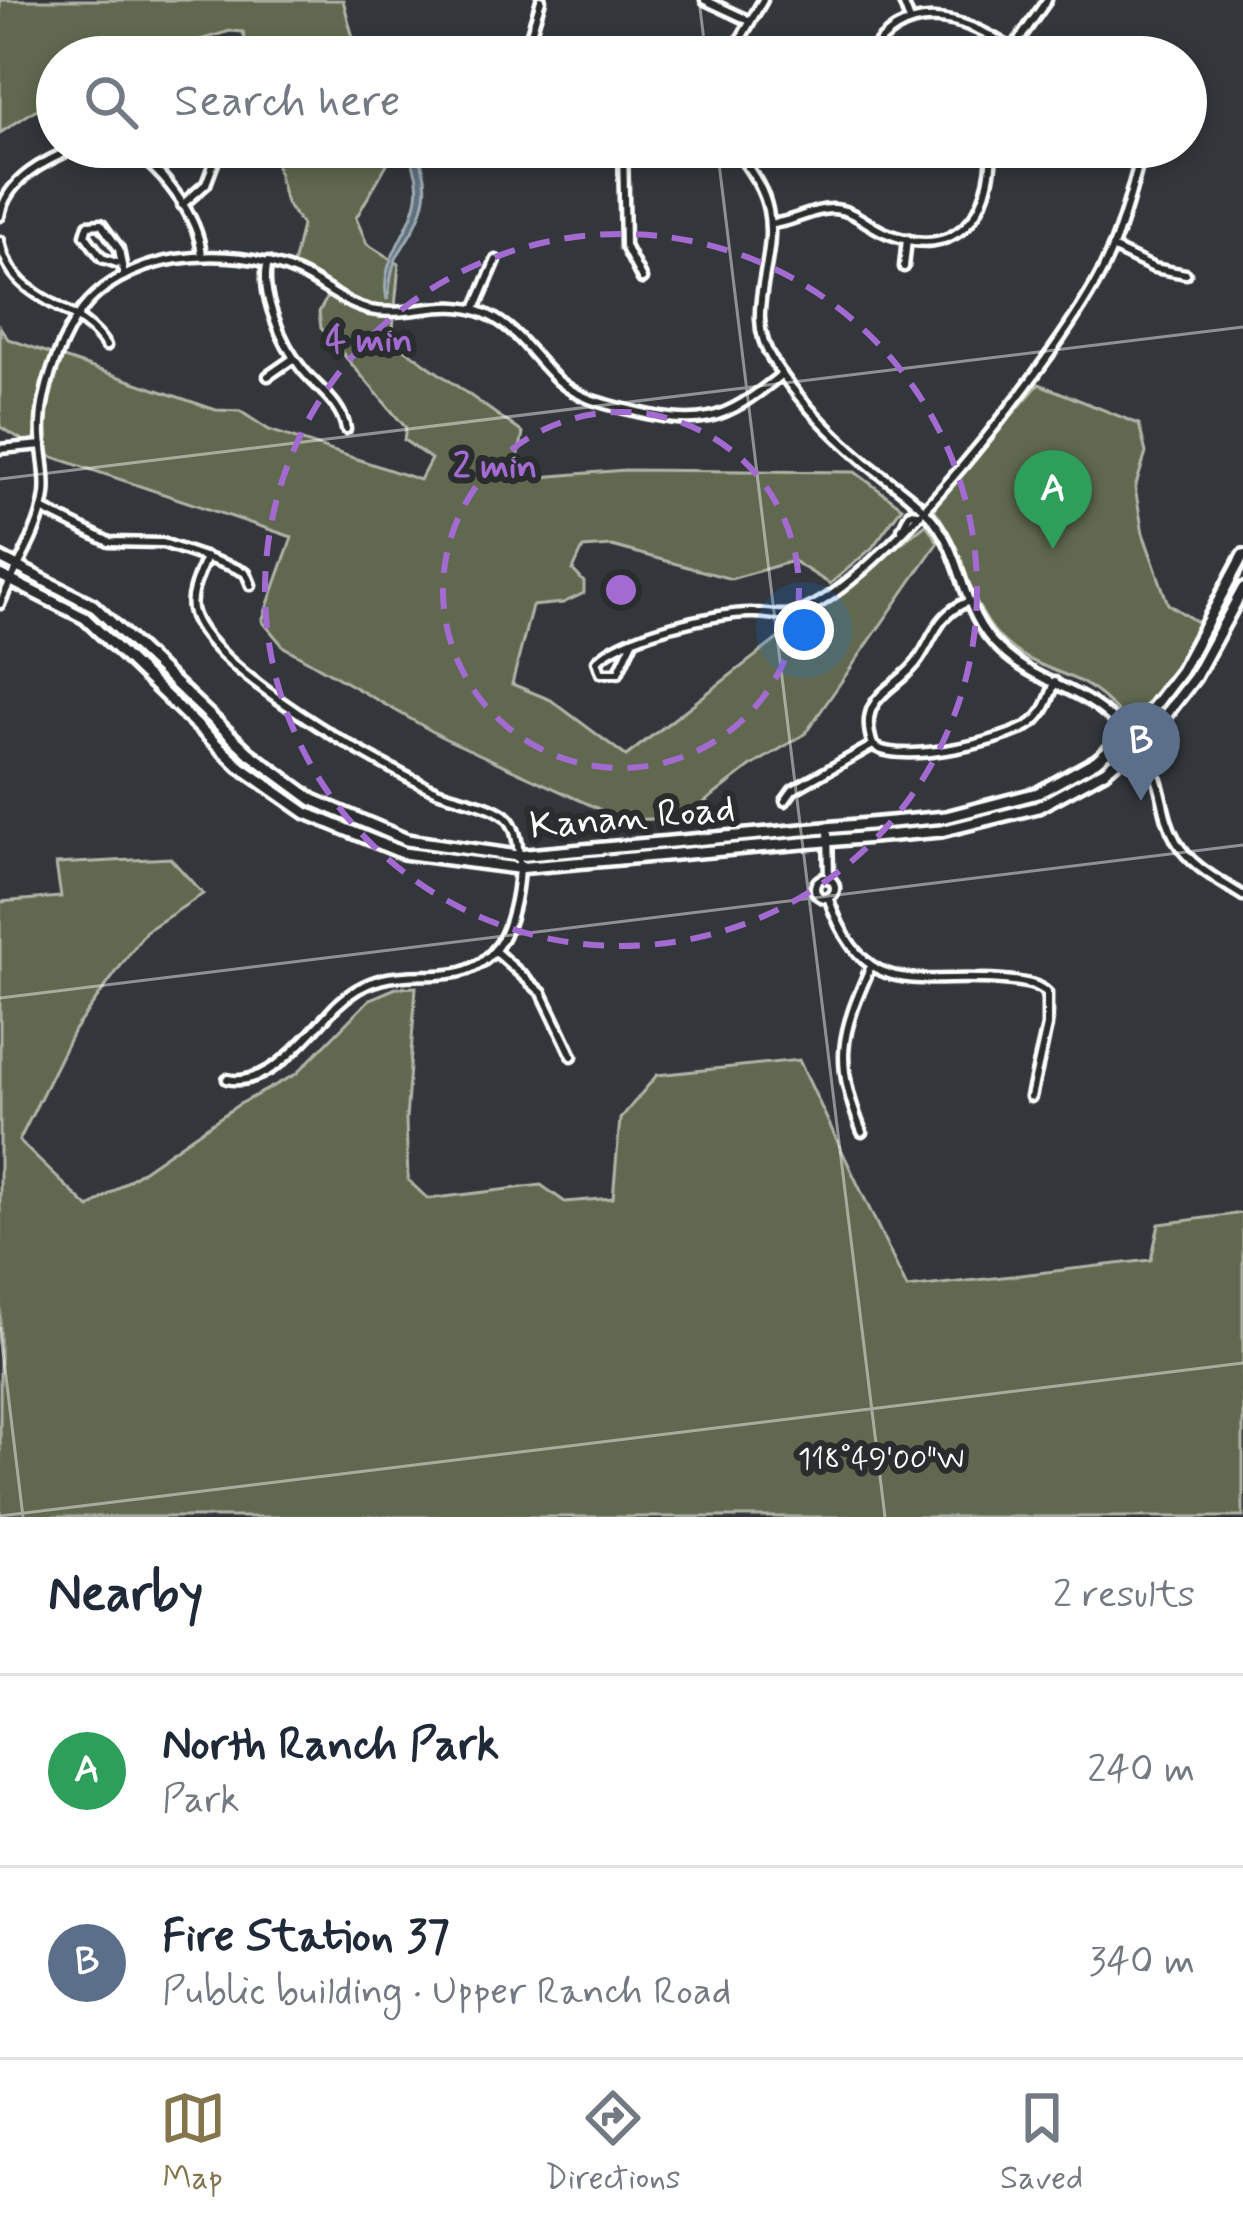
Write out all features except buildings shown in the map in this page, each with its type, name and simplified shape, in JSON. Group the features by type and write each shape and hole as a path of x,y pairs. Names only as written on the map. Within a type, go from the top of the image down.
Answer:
{"main road":[{"name":"Kanan Road","path":"0,558 80,598 122,628 249,753 313,800 407,841 517,862 946,817 1015,802 1072,776 1128,736 1181,671 1243,555"},
{"name":"Kanan Road","path":"5,577 85,618 239,766 306,814 403,853 517,862 940,831 1016,815 1079,786 1137,745 1195,677 1243,589"}],"street":[{"path":"531,36 541,0"},
{"path":"705,0 750,21"},
{"path":"742,36 763,0"},
{"path":"902,0 909,18"},
{"path":"1021,36 1047,0"},
{"path":"883,36 909,18 957,16 985,36"},
{"path":"0,216 8,193 38,168"},
{"path":"151,168 199,231 202,256"},
{"path":"182,205 206,184 212,168"},
{"path":"623,168 625,246 642,279"},
{"path":"748,168 763,191 770,224 758,315 765,346 782,374 841,440 920,512 952,553 967,602 1006,656 1090,698 1137,745 1160,778 1182,849 1243,896"},
{"path":"770,224 837,209 907,239 944,238 978,215 989,193 991,168"},
{"path":"632,643 618,673 601,674 601,656 663,629 737,614 800,613 909,529 1045,361 1112,248 1137,168"},
{"path":"117,263 101,258 86,235 88,225 100,224 119,249 117,263 124,276"},
{"path":"904,267 907,239"},
{"path":"0,242 16,279 99,334 106,346"},
{"path":"1112,248 1154,268 1186,274"},
{"path":"0,604 5,577 17,565 42,509 44,402 74,320 124,276 202,256 268,262 367,309 397,311 445,304 475,309 508,327 580,396 664,419 693,422 724,415 782,374"},
{"path":"475,309 496,260"},
{"path":"268,262 266,289 294,358 343,412 346,429"},
{"path":"268,376 294,358"},
{"path":"0,449 42,445"},
{"path":"42,509 109,542 163,543 206,557 246,573 251,585"},
{"path":"206,557 192,597 194,616 257,685 415,781 503,814 515,831 517,862 514,911 495,951 464,972 397,973 367,981 272,1067 254,1078 227,1079"},
{"path":"967,602 943,616 916,664 879,694 869,733 873,745 886,754 919,754 1017,732 1040,715 1055,682"},
{"path":"785,801 793,790 873,745"},
{"path":"828,828 829,878 835,889 828,898"},
{"path":"829,878 819,880 815,888 828,898 843,938 871,966 907,978 1038,985 1050,1004 1030,1097"},
{"path":"495,951 542,993 572,1056"},
{"path":"862,1132 844,1085 842,1040 871,966"}],"green space":[{"path":"0,0 343,0 352,36 244,36 230,31 213,36 36,36 36,110 0,133"},
{"path":"277,168 385,168 356,218 367,244 399,264 392,340 523,433 514,479 625,470 855,472 902,507 872,548 830,584 793,561 731,579 612,546 583,548 573,570 584,582 584,593 563,603 532,606 512,684 551,700 626,756 926,524 938,542 805,734 750,767 684,818 623,820 444,738 284,647 262,621 292,537 50,456 0,427 0,327 8,339 216,410 240,411 269,430 420,480 431,459 404,440 406,428 321,328 319,312 333,287 293,265 302,225 286,203"},
{"path":"1039,384 1139,424 1146,453 1135,488 1143,533 1168,604 1200,624 1181,663 1137,717 1123,717 1087,686 1028,659 1000,638 979,608 952,539 932,507"},
{"path":"170,858 203,894 146,931 74,1030 19,1141 89,1208 238,1105 296,1074 370,999 396,988 416,987 406,1120 408,1180 428,1199 541,1185 565,1202 613,1198 620,1119 657,1075 799,1060 907,1288 1151,1260 1159,1224 1243,1213 1243,1517 0,1517 0,902 61,897 56,864"}],"water":[{"path":"423,168 425,176 424,202 394,264 387,300 390,261 418,190 415,169"}],"place":[{"name":"North Ranch Park","path":"1053,549"},
{"name":"Fire Station 37","path":"1141,801"}]}
